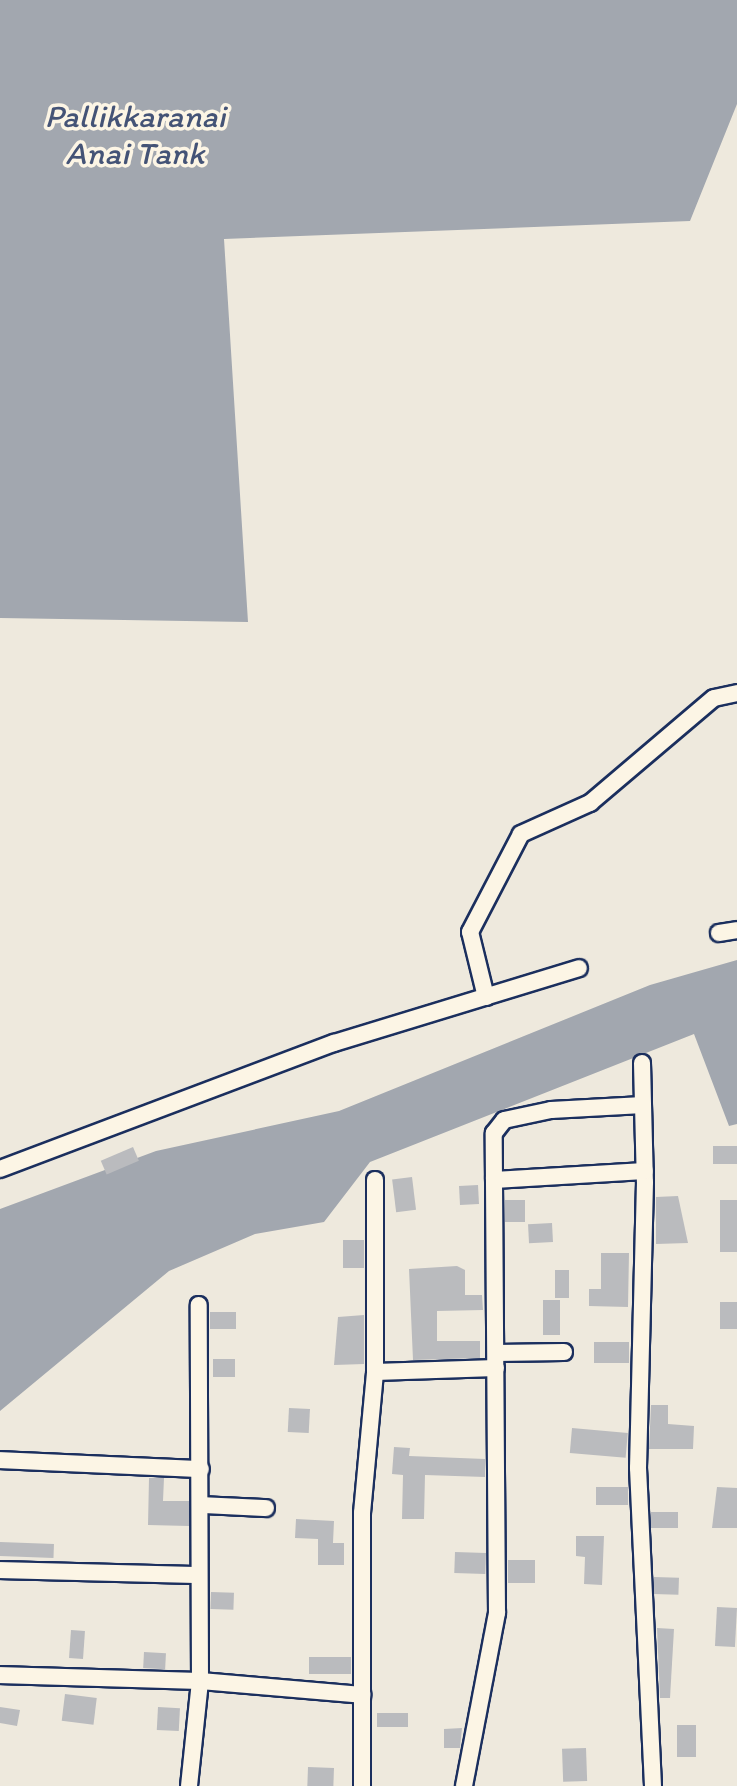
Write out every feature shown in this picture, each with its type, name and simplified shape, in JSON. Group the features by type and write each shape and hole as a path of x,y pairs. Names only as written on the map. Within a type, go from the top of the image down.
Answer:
{"street":[{"path":"486,997 470,932 521,834 590,803 714,698 737,693"},
{"path":"719,933 737,930"},
{"path":"0,1169 334,1043 579,968"},
{"path":"642,1063 645,1171 638,1468 653,1786"},
{"path":"464,1786 497,1613 494,1133 504,1120 551,1110 643,1105"},
{"path":"494,1180 645,1171"},
{"path":"362,1786 362,1513 375,1372 375,1180"},
{"path":"189,1786 200,1681 197,1575 202,1505 199,1305"},
{"path":"375,1372 564,1352"},
{"path":"0,1460 201,1469"},
{"path":"202,1505 266,1508"},
{"path":"0,1570 197,1575"},
{"path":"0,1675 200,1681 362,1695"}],"water":[{"name":"Pallikkaranai Anai Tank","path":"0,0 737,0 737,104 690,221 224,239 248,622 0,618"},
{"path":"737,960 737,1124 729,1126 694,1034 370,1162 324,1222 255,1234 169,1271 0,1411 0,1209 156,1151 339,1111 650,985"}],"building":[{"path":"713,1146 737,1146 737,1164 713,1164"},
{"path":"133,1147 139,1161 107,1174 101,1161"},
{"path":"412,1177 416,1210 396,1212 392,1179"},
{"path":"478,1185 479,1204 460,1205 459,1186"},
{"path":"678,1196 688,1243 656,1244 656,1197"},
{"path":"505,1200 525,1200 525,1222 505,1222"},
{"path":"720,1200 737,1200 737,1252 720,1252"},
{"path":"552,1223 553,1242 529,1243 528,1224"},
{"path":"343,1240 364,1240 364,1268 343,1268"},
{"path":"601,1253 629,1253 628,1307 589,1306 589,1289 601,1289"},
{"path":"457,1266 465,1270 465,1295 482,1295 483,1310 437,1311 437,1341 480,1341 480,1358 413,1360 409,1269"},
{"path":"555,1270 569,1270 569,1298 555,1298"},
{"path":"543,1300 560,1300 560,1335 543,1335"},
{"path":"720,1302 737,1302 737,1329 720,1329"},
{"path":"210,1312 236,1312 236,1329 210,1329"},
{"path":"364,1315 364,1364 334,1365 338,1317"},
{"path":"594,1342 629,1342 629,1363 594,1363"},
{"path":"213,1359 235,1359 235,1377 213,1377"},
{"path":"651,1405 668,1405 668,1424 694,1426 693,1449 649,1449"},
{"path":"289,1408 310,1409 309,1433 288,1432"},
{"path":"572,1428 628,1433 626,1458 570,1453"},
{"path":"394,1447 410,1448 409,1456 485,1459 485,1477 425,1475 424,1519 402,1519 403,1475 392,1474"},
{"path":"149,1478 164,1478 163,1501 189,1501 189,1526 148,1525"},
{"path":"596,1487 628,1487 628,1505 596,1505"},
{"path":"717,1487 737,1488 737,1528 712,1528"},
{"path":"651,1512 678,1512 678,1528 651,1528"},
{"path":"296,1519 334,1521 333,1543 344,1543 344,1565 318,1565 318,1539 295,1538"},
{"path":"576,1536 604,1536 602,1585 584,1584 585,1557 576,1556"},
{"path":"0,1542 54,1544 53,1558 0,1556"},
{"path":"455,1552 486,1553 485,1574 454,1573"},
{"path":"508,1560 535,1560 535,1583 508,1583"},
{"path":"654,1577 679,1578 678,1595 653,1594"},
{"path":"211,1592 234,1593 233,1610 210,1609"},
{"path":"717,1607 737,1608 735,1647 715,1646"},
{"path":"657,1628 674,1629 670,1698 660,1698"},
{"path":"71,1630 85,1631 83,1659 69,1658"},
{"path":"144,1652 166,1653 165,1669 143,1668"},
{"path":"309,1657 351,1657 351,1674 309,1674"},
{"path":"65,1694 97,1698 93,1725 62,1721"},
{"path":"0,1707 20,1710 17,1726 0,1723"},
{"path":"158,1707 180,1708 179,1731 157,1730"},
{"path":"377,1713 408,1713 408,1727 377,1727"},
{"path":"677,1725 696,1725 696,1757 677,1757"},
{"path":"462,1728 460,1748 444,1748 444,1729"},
{"path":"586,1748 587,1781 563,1782 562,1749"},
{"path":"308,1767 334,1768 333,1786 307,1786"}]}
